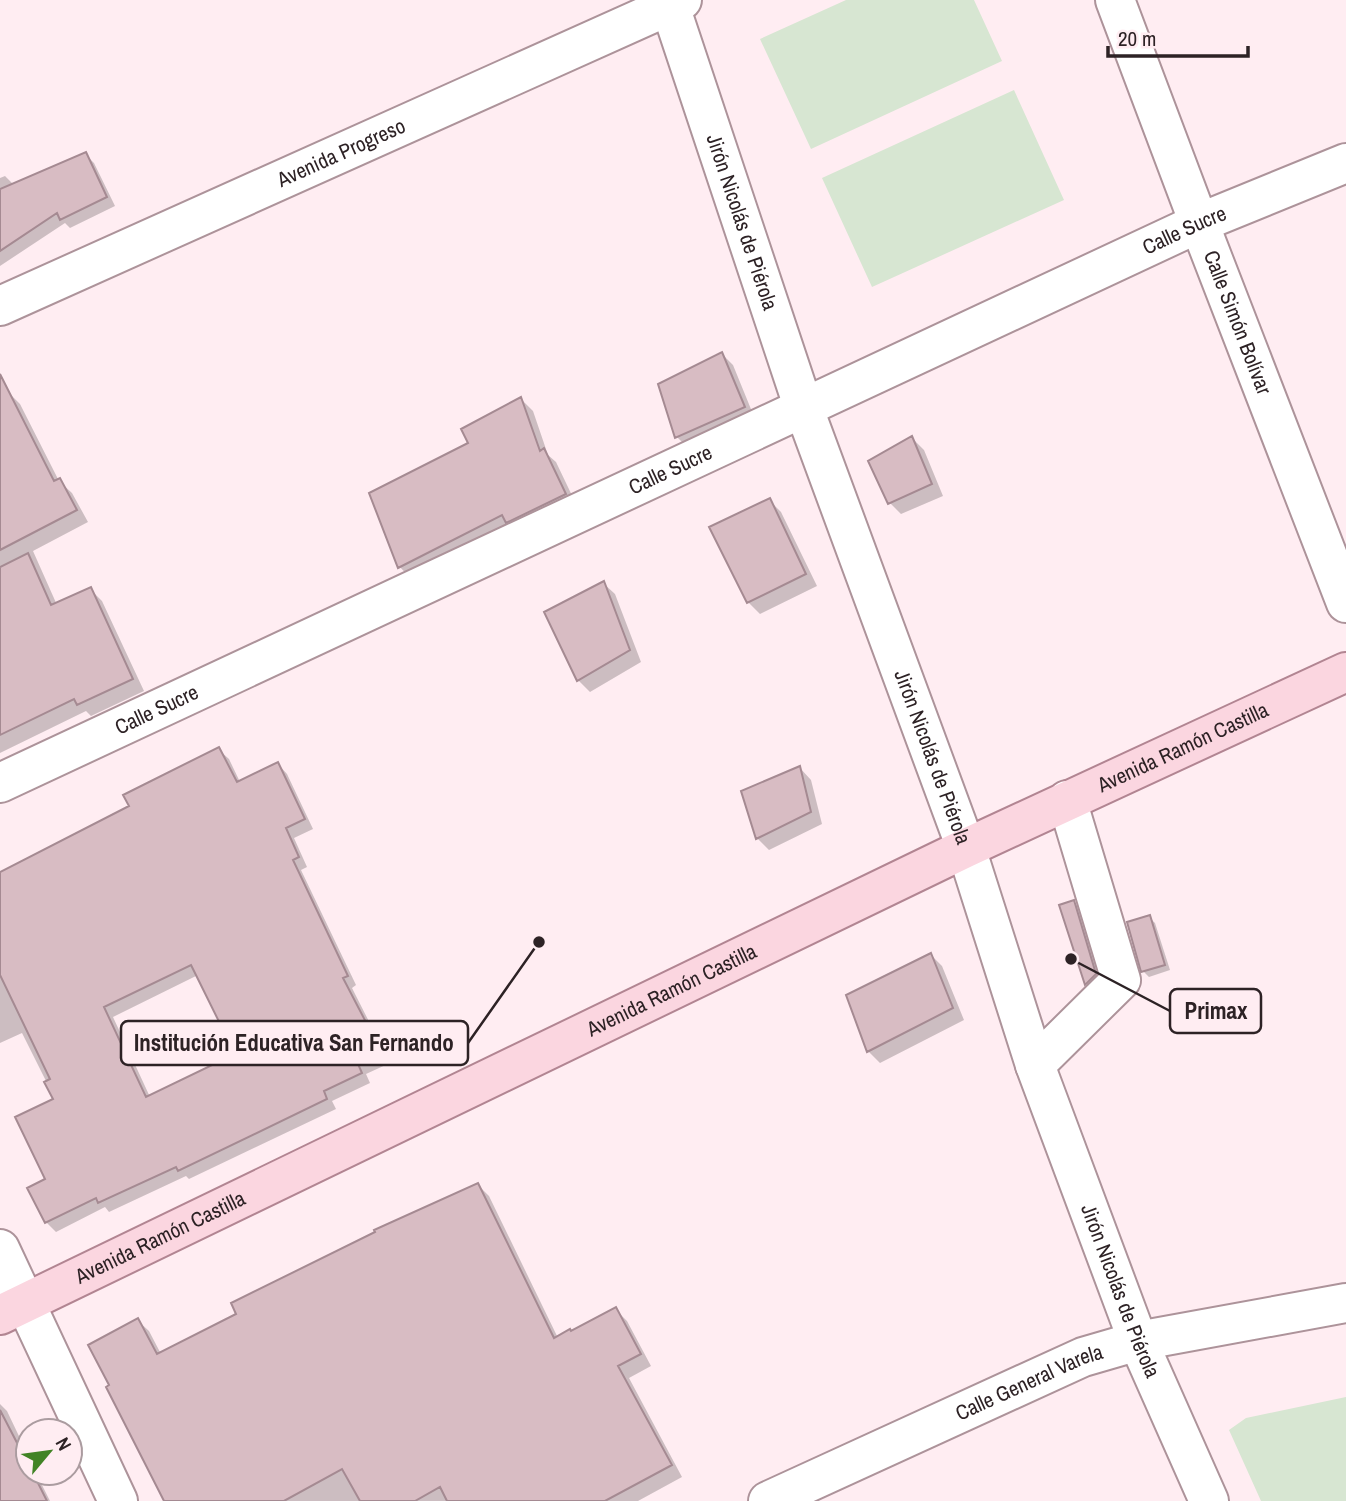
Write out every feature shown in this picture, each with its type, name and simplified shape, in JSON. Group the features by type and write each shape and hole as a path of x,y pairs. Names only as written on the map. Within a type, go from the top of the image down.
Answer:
{"main road":[{"name":"Avenida Ramón Castilla","path":"13,1309 1066,800 1346,672"}],"street":[{"name":"Calle Simón Bolívar","path":"1115,0 1346,603"},
{"name":"Avenida Progreso","path":"0,306 674,2"},
{"name":"Jirón Nicolás de Piérola","path":"674,2 804,409 966,848 1035,1065 1138,1341 1209,1501"},
{"name":"Calle Sucre","path":"0,783 1199,223 1346,163"},
{"path":"1035,1065 1121,980 1066,800"},
{"path":"0,1249 13,1309 118,1501"},
{"name":"Calle General Varela","path":"768,1501 1083,1357 1138,1341 1346,1303"}],"green space":[{"path":"846,0 974,0 1002,61 811,149 760,39"},
{"path":"1014,90 1064,200 872,287 822,178"},
{"path":"1346,1397 1346,1501 1261,1501 1229,1430 1246,1418"}],"building":[{"path":"86,152 107,197 60,220 57,213 0,251 0,189"},
{"path":"722,352 745,407 675,438 658,384"},
{"path":"0,374 54,481 60,478 77,510 0,550"},
{"path":"521,397 540,451 544,448 566,494 506,523 502,515 398,568 369,493 468,443 461,429"},
{"path":"912,436 932,484 888,504 868,461"},
{"path":"770,498 806,574 747,603 709,527"},
{"path":"28,553 51,605 91,587 133,679 77,705 74,699 0,735 0,567"},
{"path":"604,581 630,650 577,681 544,612"},
{"path":"219,747 237,782 278,762 305,819 286,828 299,857 293,860 348,976 343,978 382,1053 358,1064 362,1073 324,1091 327,1099 178,1171 176,1167 98,1203 96,1198 45,1223 27,1188 45,1179 15,1117 53,1099 44,1082 50,1079 0,975 0,872 129,806 123,795","holes":["191,965 235,1054 146,1097 104,1007"]},
{"path":"800,766 811,812 756,839 741,791"},
{"path":"1074,900 1096,974 1085,985 1059,905"},
{"path":"1150,915 1165,965 1141,972 1127,922"},
{"path":"931,953 953,1008 867,1052 846,995"},
{"path":"478,1183 554,1338 616,1307 641,1354 618,1366 672,1465 605,1501 447,1501 440,1487 415,1501 360,1501 342,1469 284,1501 164,1501 106,1387 109,1385 88,1345 138,1318 157,1354 236,1314 231,1303 375,1232 374,1230"},
{"path":"0,1410 14,1437 14,1487 40,1487 47,1501 0,1501"}],"place":[{"name":"Institución Educativa San Fernando","path":"539,942"},
{"name":"Primax","path":"1071,959"}]}
